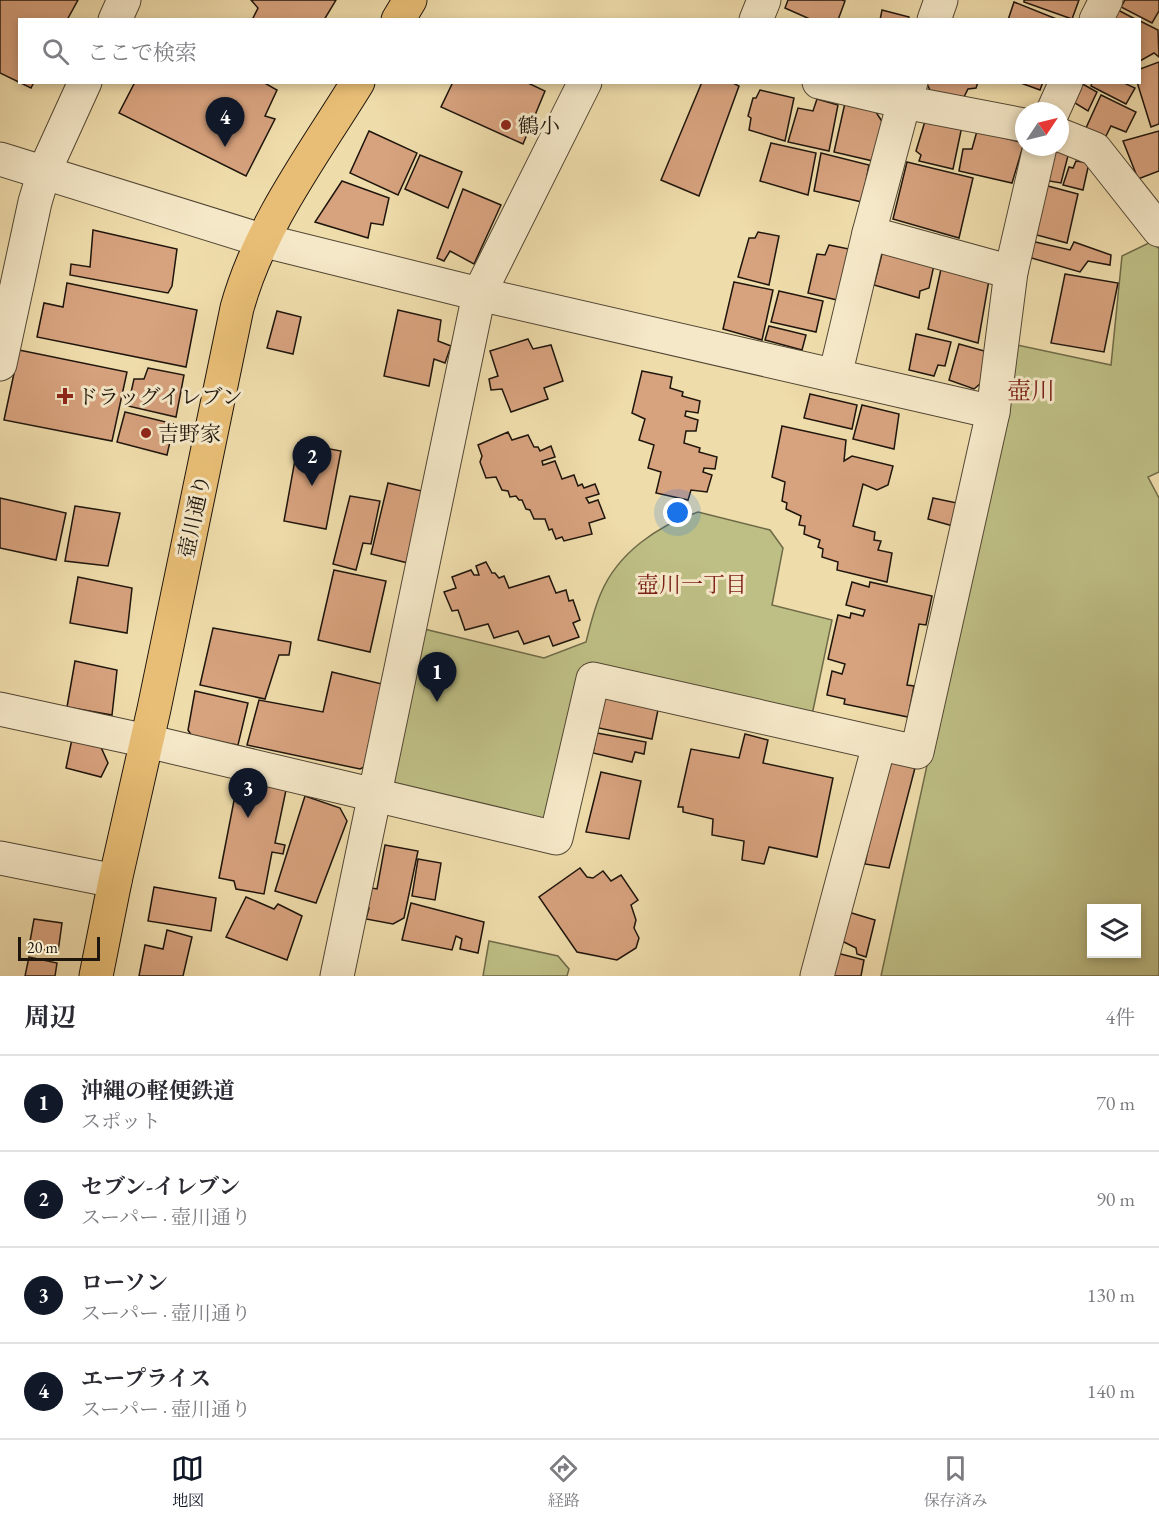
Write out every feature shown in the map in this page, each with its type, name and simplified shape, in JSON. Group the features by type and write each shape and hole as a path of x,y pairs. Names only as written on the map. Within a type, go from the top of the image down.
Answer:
{"highway":[{"path":"399,18 410,0"},
{"name":"壺川通り","path":"96,976 237,308 261,240 357,84"}],"street":[{"path":"116,18 124,0"},
{"path":"757,18 764,0"},
{"path":"935,18 941,0"},
{"path":"1097,18 1106,0"},
{"path":"0,364 35,202 44,172 84,84"},
{"path":"337,976 479,294 584,84"},
{"path":"837,84 908,92 1015,122"},
{"path":"1057,102 1065,84"},
{"path":"835,376 869,233 908,92"},
{"path":"1069,139 1095,149 1159,230"},
{"path":"0,709 147,741 556,838 593,679 917,752 993,412 1011,272 1038,156"},
{"path":"0,159 261,240 479,294 993,412"},
{"path":"869,233 1011,272"},
{"path":"817,976 879,745"},
{"path":"0,858 115,881"}],"green space":[{"path":"1153,241 1159,249 1159,472 1148,477 1159,498 1159,976 881,976 1002,422 1013,344 1111,365 1122,256"},
{"path":"698,512 770,530 783,548 772,605 832,620 812,715 584,665 554,807 544,819 400,791 390,775 424,629 544,658 586,642 601,593 608,579 628,553 654,533"},
{"path":"489,941 558,956 569,969 567,976 483,976"}],"building":[{"path":"0,0 78,0 68,18 18,18 18,82 0,73"},
{"path":"251,0 336,0 325,18 253,18 258,8"},
{"path":"788,0 845,1 839,18 808,18 785,8"},
{"path":"1024,0 1079,0 1072,18 1024,2"},
{"path":"1125,0 1159,0 1159,11 1152,23 1121,7"},
{"path":"1014,2 1054,18 1009,18"},
{"path":"882,10 909,17 909,18 880,18"},
{"path":"1118,10 1133,18 1115,18"},
{"path":"1141,22 1158,30 1159,57 1154,53 1141,60"},
{"path":"1159,62 1159,124 1151,127 1138,84 1141,84 1141,69"},
{"path":"134,84 266,84 277,90 265,116 275,119 246,176 119,113"},
{"name":"鶴小","path":"452,84 530,84 545,91 523,144 441,107"},
{"path":"701,84 739,86 699,196 661,180"},
{"path":"927,84 977,84 976,88 968,89 964,97 931,92"},
{"path":"1024,84 1042,84 1040,90"},
{"path":"1078,84 1097,92 1088,111 1070,100"},
{"path":"1092,84 1126,84 1135,88 1126,104 1091,86"},
{"path":"760,90 794,98 785,141 749,130 751,118 748,116 753,98 756,98"},
{"path":"1101,95 1136,112 1126,132 1111,126 1105,138 1086,128"},
{"path":"817,99 838,105 829,151 788,142 798,108 813,111"},
{"path":"845,103 874,109 883,123 873,161 834,152"},
{"path":"926,118 962,126 953,169 919,161 921,155 916,151"},
{"path":"369,131 417,153 398,195 350,173"},
{"path":"977,131 1015,141 1015,156 1020,156 1012,183 959,171 963,149 972,149"},
{"path":"1159,131 1159,171 1138,179 1123,141"},
{"path":"771,143 816,153 808,195 760,181"},
{"path":"821,153 869,165 862,202 814,191"},
{"path":"420,155 462,172 448,208 405,189"},
{"path":"1052,156 1068,156 1061,183 1043,180"},
{"path":"1076,161 1089,163 1083,190 1063,185 1069,167 1073,168"},
{"path":"907,162 973,178 959,238 893,219"},
{"path":"342,181 389,198 383,225 371,223 368,238 315,222"},
{"path":"1044,185 1078,194 1067,243 1033,234"},
{"path":"463,189 501,205 474,264 450,251 444,261 437,258"},
{"path":"93,230 177,249 172,286 168,293 70,275 71,264 90,267"},
{"path":"758,232 779,236 769,285 738,277 749,238 755,238"},
{"path":"1031,241 1070,250 1074,242 1111,255 1110,265 1088,261 1080,272 1028,257"},
{"path":"829,245 849,249 837,300 808,293 817,254 825,255"},
{"path":"884,246 934,265 929,288 920,291 919,298 874,285"},
{"path":"941,269 989,280 978,343 928,329"},
{"path":"1065,274 1118,283 1104,352 1051,343"},
{"path":"734,282 773,290 762,340 723,329"},
{"path":"67,283 197,310 186,367 37,337 44,303 63,307"},
{"path":"779,291 823,301 816,332 771,322"},
{"path":"398,310 441,320 438,341 451,346 445,363 434,359 429,386 384,376"},
{"path":"277,311 301,317 293,354 267,348"},
{"path":"769,326 806,335 802,350 765,340"},
{"path":"916,334 951,342 945,366 938,365 934,376 909,370"},
{"path":"528,339 533,349 551,345 563,381 544,388 548,399 511,412 502,389 491,390 489,379 498,376 490,351"},
{"path":"959,344 988,352 981,383 974,389 949,380"},
{"name":"ドラッグイレブン","path":"19,350 127,372 112,441 4,420"},
{"path":"148,368 184,375 176,417 128,406 134,379 144,379"},
{"path":"642,371 672,377 670,388 683,392 682,396 700,401 698,413 686,411 685,416 698,420 696,431 686,431 684,443 700,448 699,452 717,457 715,469 704,468 703,472 712,475 707,492 691,490 688,500 656,493 661,472 648,468 654,445 639,440 645,419 632,413"},
{"path":"810,394 857,405 852,429 804,418"},
{"path":"862,405 899,414 894,449 853,439"},
{"name":"吉野家","path":"125,412 174,424 167,455 117,442"},
{"path":"782,426 846,440 844,461 852,456 893,466 888,485 877,490 863,484 853,526 875,532 874,540 881,541 878,550 892,553 887,582 837,570 838,562 822,557 823,549 818,547 820,540 804,534 805,526 799,525 801,516 786,509 787,503 782,501 785,482 772,477"},
{"path":"508,432 512,440 528,435 534,447 538,447 540,451 551,446 555,457 542,461 543,465 555,461 562,479 574,475 578,486 582,484 584,488 595,484 599,494 586,498 589,503 598,500 605,518 589,523 592,534 564,541 562,537 556,539 545,519 534,519 522,500 516,496 510,497 508,491 502,490 496,477 486,478 480,462 482,456 478,445"},
{"path":"298,443 341,451 326,529 284,521"},
{"path":"388,483 422,491 408,563 371,554"},
{"path":"350,496 380,501 371,544 363,543 356,570 333,564"},
{"path":"0,498 66,513 56,560 0,548"},
{"path":"933,498 957,503 953,526 928,519"},
{"path":"75,506 120,513 108,566 65,561"},
{"path":"486,562 492,573 499,578 504,576 509,588 549,576 556,593 566,590 569,601 573,600 580,620 573,623 579,637 553,646 549,636 524,644 518,631 494,638 488,624 465,630 458,610 452,611 444,592 456,588 452,577 471,570 474,575 479,575 476,566"},
{"path":"334,570 386,581 370,652 318,640"},
{"path":"78,577 132,588 127,633 70,623"},
{"path":"852,582 869,587 870,582 932,596 926,625 919,624 907,685 914,686 908,717 844,704 845,699 827,695 832,671 842,674 845,664 828,659 838,615 850,618 851,613 863,616 865,610 846,605"},
{"path":"213,628 291,642 289,655 279,655 265,699 200,685"},
{"path":"75,661 117,670 112,715 67,707"},
{"path":"332,672 382,684 364,767 360,769 247,745 259,700 323,712"},
{"path":"195,691 248,703 238,745 193,738 188,730"},
{"path":"610,695 659,705 652,739 594,727 599,701"},
{"path":"597,733 646,742 644,754 635,752 632,762 593,753"},
{"path":"745,734 768,740 763,763 833,778 817,857 769,847 764,864 742,860 744,841 712,835 713,819 683,812 683,807 678,807 691,749 739,758"},
{"path":"72,739 100,745 108,763 101,777 66,768"},
{"path":"887,758 916,764 889,868 865,864"},
{"path":"601,772 641,781 629,839 586,832"},
{"path":"238,780 286,790 275,843 285,845 283,854 272,852 264,894 236,889 234,881 219,878"},
{"path":"305,796 340,808 347,821 316,903 275,891"},
{"path":"385,845 418,851 404,918 393,924 366,919 369,908 361,905 366,887 377,889"},
{"path":"418,859 441,863 435,900 412,896"},
{"path":"580,868 587,877 593,878 603,871 611,881 621,875 638,900 631,905 636,920 634,928 639,938 636,948 617,960 577,952 539,897"},
{"path":"154,887 216,898 211,931 148,921"},
{"path":"246,897 274,909 278,904 302,916 287,960 226,937"},
{"path":"411,903 484,922 478,953 460,949 462,939 456,936 452,950 402,940"},
{"path":"845,911 875,920 866,957 857,954 856,948 840,940"},
{"path":"34,919 62,923 58,952 29,947"},
{"path":"167,930 192,937 183,976 139,976 145,945 163,949"},
{"path":"837,953 864,960 861,976 833,976"},
{"path":"29,957 57,963 55,976 25,976"}],"place":[{"name":"鶴小","path":"506,125"},
{"name":"エープライス","path":"225,147"},
{"name":"ドラッグイレブン","path":"65,396"},
{"name":"吉野家","path":"146,433"},
{"name":"セブン-イレブン","path":"312,486"},
{"name":"沖縄の軽便鉄道","path":"437,702"},
{"name":"ローソン","path":"248,818"}],"district":[{"name":"壺川","path":"1031,390"},
{"name":"壺川一丁目","path":"692,584"}]}
